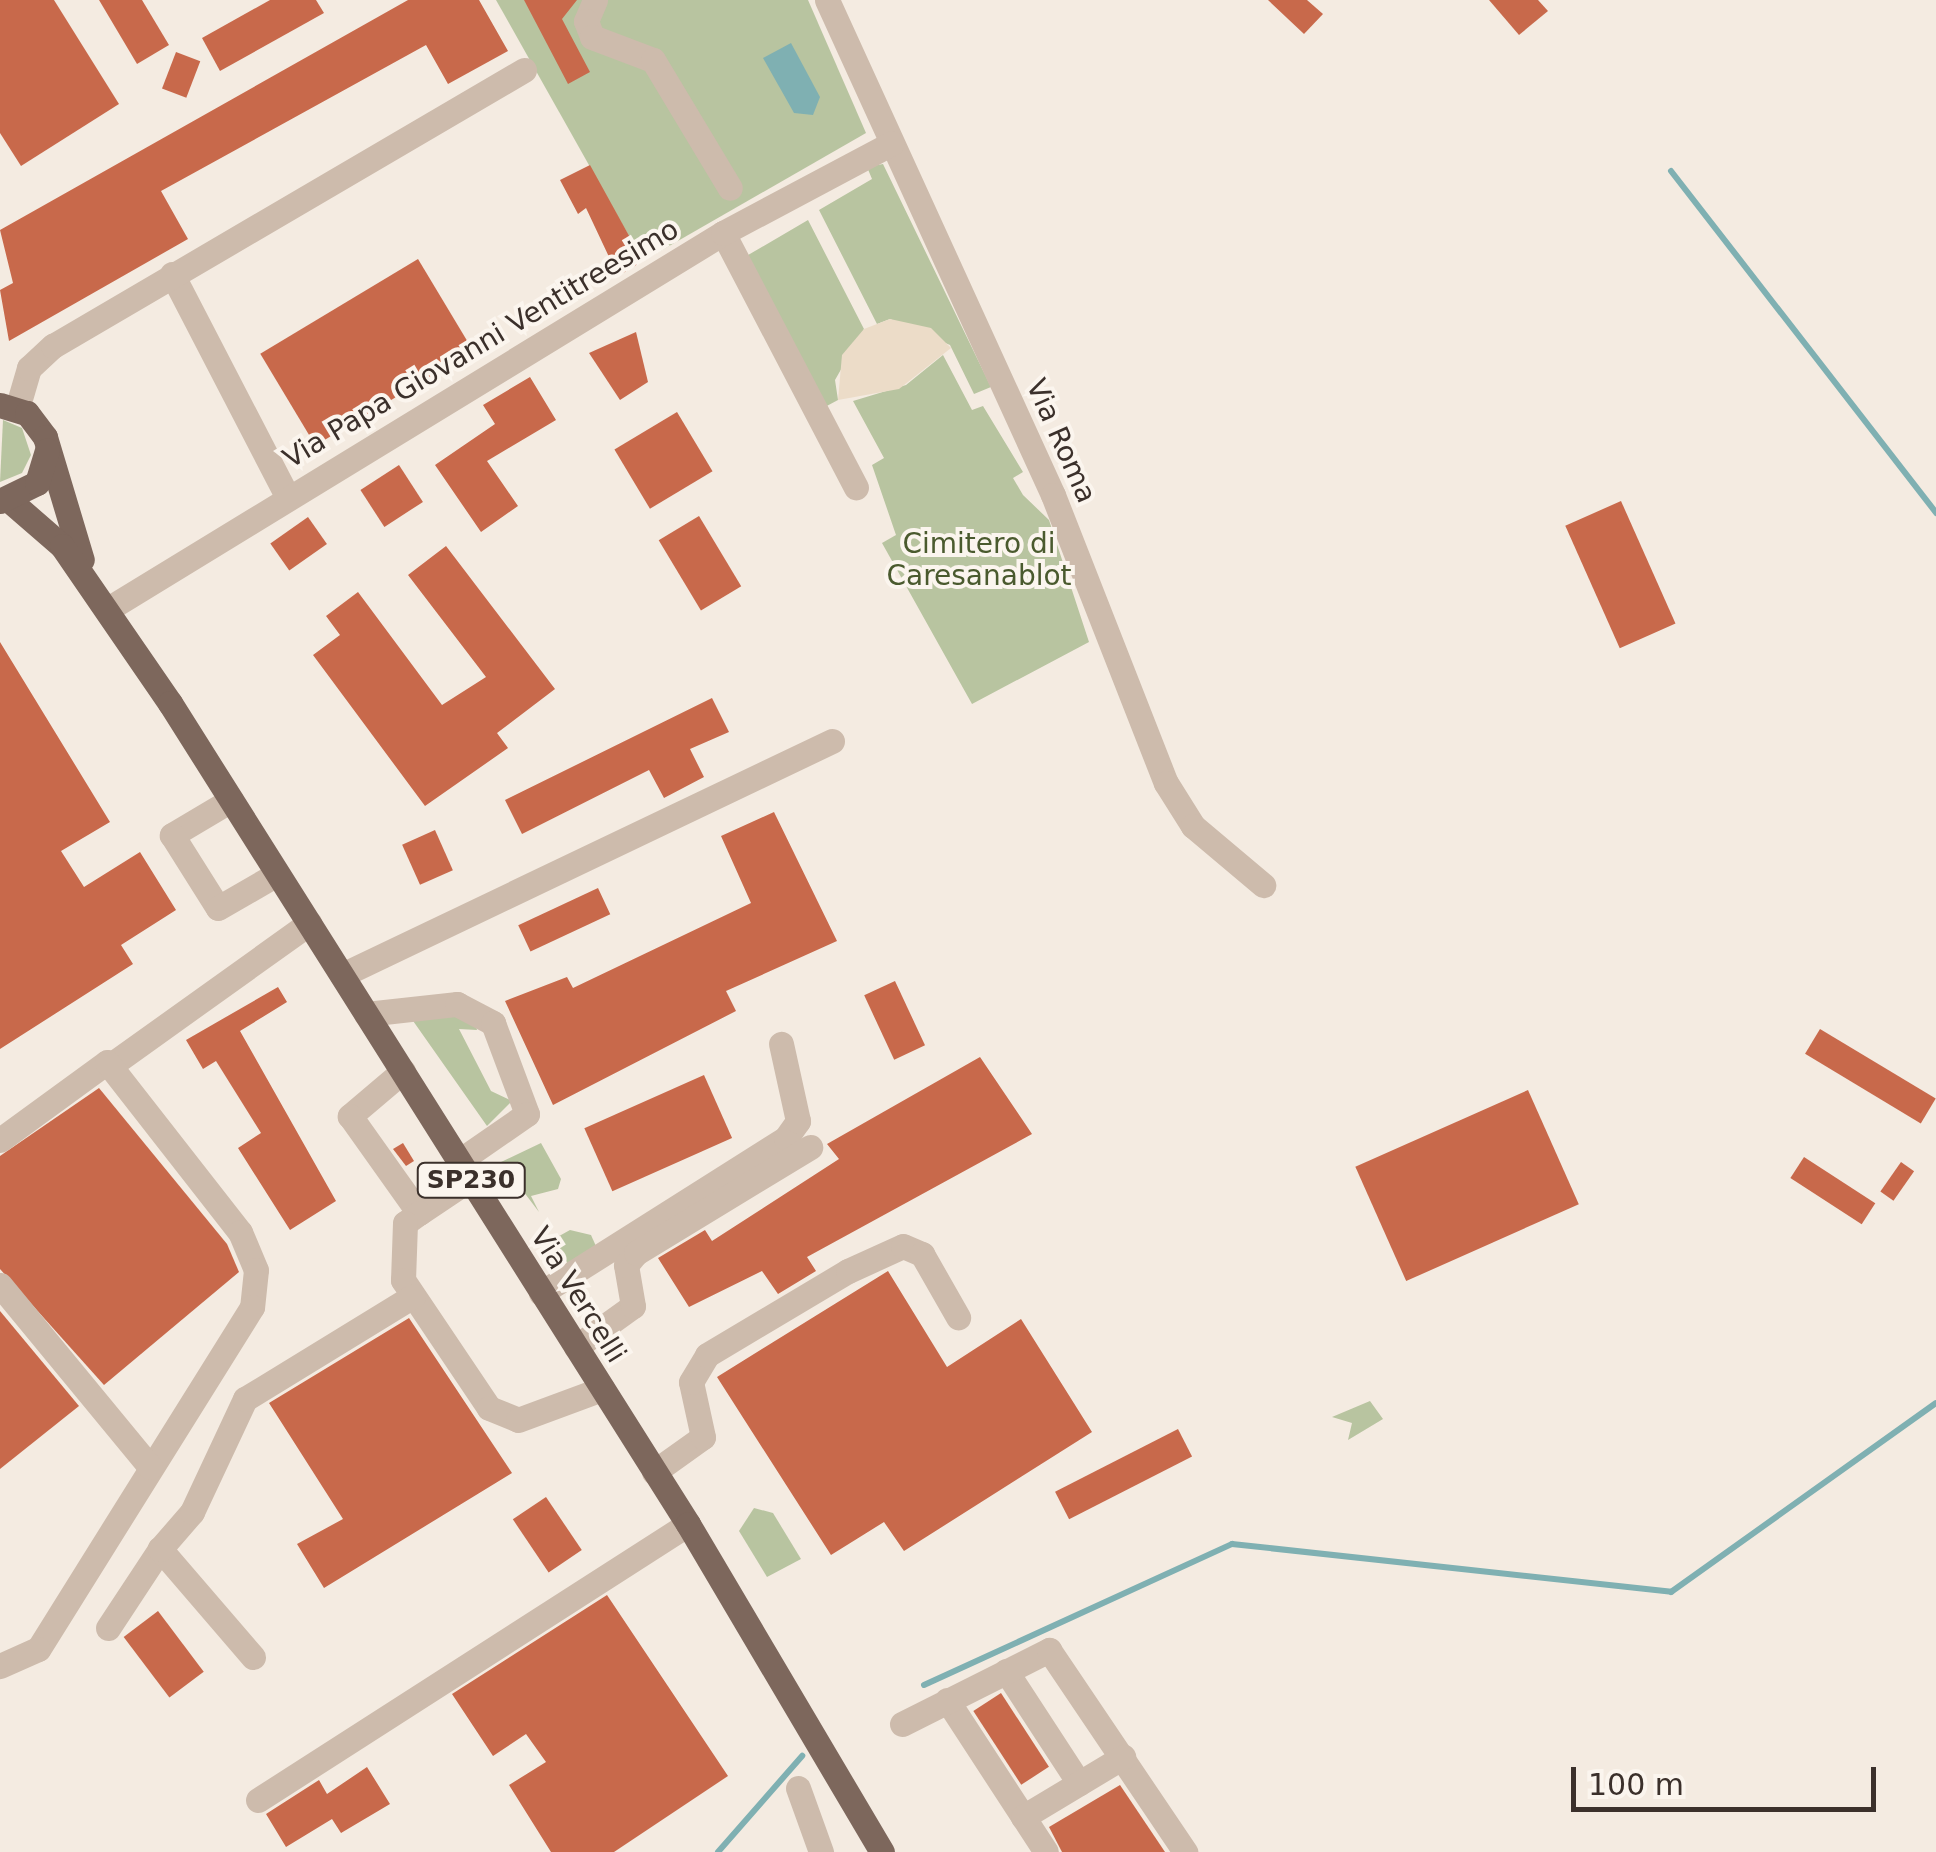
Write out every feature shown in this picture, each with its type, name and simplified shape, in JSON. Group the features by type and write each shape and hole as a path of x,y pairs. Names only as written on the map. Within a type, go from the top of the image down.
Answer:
{"main road":[{"name":"Via Vercelli","path":"8,404 37,424 100,599"},
{"name":"Via Vercelli","path":"3,502 37,483 48,452"},
{"name":"Via Vercelli","path":"3,502 34,515 100,599 231,800 688,1524 877,1848"}],"street":[{"path":"595,0 586,21 592,37 653,60 730,188"},
{"name":"Via Roma","path":"827,0 1053,494 1166,782 1193,826 1263,885"},
{"path":"8,404 29,368 53,346 524,70"},
{"name":"Via Papa Giovanni Ventitreesimo","path":"100,599 287,496 723,233 892,143"},
{"path":"723,233 856,488"},
{"path":"172,274 287,496"},
{"path":"342,975 832,741"},
{"path":"231,800 172,835 218,908 277,874"},
{"path":"111,1065 309,923"},
{"path":"366,1014 457,1004 492,1023 527,1114 405,1222 404,1280 414,1296 488,1408 518,1420 602,1390"},
{"path":"541,1293 786,1138 798,1121 781,1044"},
{"path":"0,1140 100,1062 111,1065 240,1232 256,1270 252,1307 38,1649 0,1666"},
{"path":"403,1071 350,1116 419,1213"},
{"path":"576,1347 633,1306 626,1265 636,1253 810,1147"},
{"path":"654,1472 702,1438 691,1382 707,1355 848,1272 903,1246 922,1254 958,1318"},
{"path":"0,1285 150,1467"},
{"path":"108,1628 160,1548 192,1512 245,1399 414,1296"},
{"path":"258,1800 688,1524"},
{"path":"160,1548 253,1657"},
{"path":"902,1724 1049,1650 1185,1852"},
{"path":"1006,1671 1079,1783"},
{"path":"947,1700 1046,1852"},
{"path":"1023,1817 1122,1757"},
{"path":"798,1788 821,1852"}],"green space":[{"path":"496,0 808,0 866,133 643,261"},
{"path":"883,164 991,387 974,394 950,345 890,319 877,324 819,210 872,179 867,167"},
{"path":"808,220 864,329 835,380 838,400 823,408 743,258"},
{"name":"Cimitero di Caresanablot","path":"943,355 972,410 983,406 1023,472 1013,478 1023,495 1049,520 1089,642 972,704 882,543 896,535 872,465 884,458 853,401 906,385"},
{"path":"3,420 22,428 31,455 22,473 0,482"},
{"path":"473,1016 477,1030 459,1029 491,1091 512,1101 487,1126 411,1018"},
{"path":"541,1143 561,1179 558,1189 531,1196 539,1212 501,1162"},
{"path":"570,1230 591,1235 599,1253 572,1270 552,1240"},
{"path":"1370,1401 1383,1419 1348,1440 1352,1423 1332,1417"},
{"path":"754,1508 773,1513 801,1559 767,1577 739,1531"}],"shaded area":[{"path":"890,319 931,328 951,348 899,389 838,400 842,355 864,329"}],"water":[{"path":"791,43 820,97 813,115 794,113 763,58"}],"building":[{"path":"0,0 54,0 119,104 21,166 0,133"},
{"path":"99,0 142,0 169,45 137,64"},
{"path":"270,0 316,0 324,13 220,71 202,38"},
{"path":"408,0 479,0 508,51 448,84 426,45 161,191 188,239 9,341 0,290 13,283 0,230"},
{"path":"524,0 577,0 562,19 590,72 568,84"},
{"path":"1268,0 1307,0 1323,14 1304,34"},
{"path":"1489,0 1538,0 1548,11 1519,35"},
{"path":"176,52 200,61 186,98 162,88"},
{"path":"590,165 643,261 618,276 586,208 578,214 560,180"},
{"path":"418,259 473,351 315,445 260,354"},
{"path":"636,332 648,382 620,400 589,353"},
{"path":"530,377 556,420 487,461 518,506 481,532 435,465 495,424 483,405"},
{"path":"677,412 713,471 650,509 614,450"},
{"path":"399,465 423,502 384,527 360,490"},
{"path":"1621,501 1676,623 1620,648 1565,526"},
{"path":"699,516 741,586 701,610 659,540"},
{"path":"308,517 327,544 289,570 270,543"},
{"path":"446,546 555,689 497,733 508,748 425,806 313,655 340,635 326,616 358,592 442,705 486,677 408,575"},
{"path":"0,642 110,822 61,851 84,887 140,852 176,910 121,945 133,964 0,1049"},
{"path":"712,698 729,732 690,749 704,777 664,798 649,770 522,834 505,800"},
{"path":"774,812 837,941 726,991 736,1011 553,1105 505,1001 567,977 573,988 751,903 721,836"},
{"path":"435,830 453,870 420,885 402,845"},
{"path":"598,888 610,914 531,951 518,925"},
{"path":"895,981 925,1045 894,1060 864,995"},
{"path":"278,987 287,1002 240,1031 336,1201 290,1230 238,1148 261,1133 216,1061 203,1069 186,1040"},
{"path":"1820,1029 1936,1099 1921,1123 1805,1054"},
{"path":"980,1057 1032,1134 807,1257 816,1271 778,1294 762,1271 689,1307 658,1258 705,1230 712,1241 839,1159 827,1144"},
{"path":"704,1075 732,1138 612,1191 584,1128"},
{"path":"99,1088 227,1244 239,1272 104,1385 0,1269 0,1156"},
{"path":"1528,1090 1579,1204 1406,1281 1355,1167"},
{"path":"403,1143 414,1161 406,1166 393,1149"},
{"path":"1804,1157 1875,1203 1862,1224 1790,1178"},
{"path":"1901,1162 1914,1171 1893,1201 1880,1191"},
{"path":"888,1271 947,1367 1021,1319 1092,1432 904,1551 884,1522 831,1555 717,1377"},
{"path":"0,1311 79,1406 0,1469"},
{"path":"409,1318 512,1473 324,1588 297,1544 343,1519 269,1403"},
{"path":"1178,1429 1192,1457 1069,1519 1055,1492"},
{"path":"546,1497 582,1550 549,1572 513,1519"},
{"path":"607,1595 728,1776 614,1852 551,1852 509,1785 546,1762 526,1734 493,1756 452,1694"},
{"path":"158,1611 204,1672 169,1698 124,1637"},
{"path":"1001,1693 1049,1767 1021,1785 973,1711"},
{"path":"367,1767 390,1804 341,1833 332,1819 286,1847 266,1814 319,1780 327,1794"},
{"path":"1120,1785 1165,1852 1062,1852 1049,1827"}],"waterway":[{"path":"1671,171 1936,513"},
{"path":"924,1685 1232,1544 1671,1592 1936,1403"},
{"path":"718,1852 802,1756"}]}
